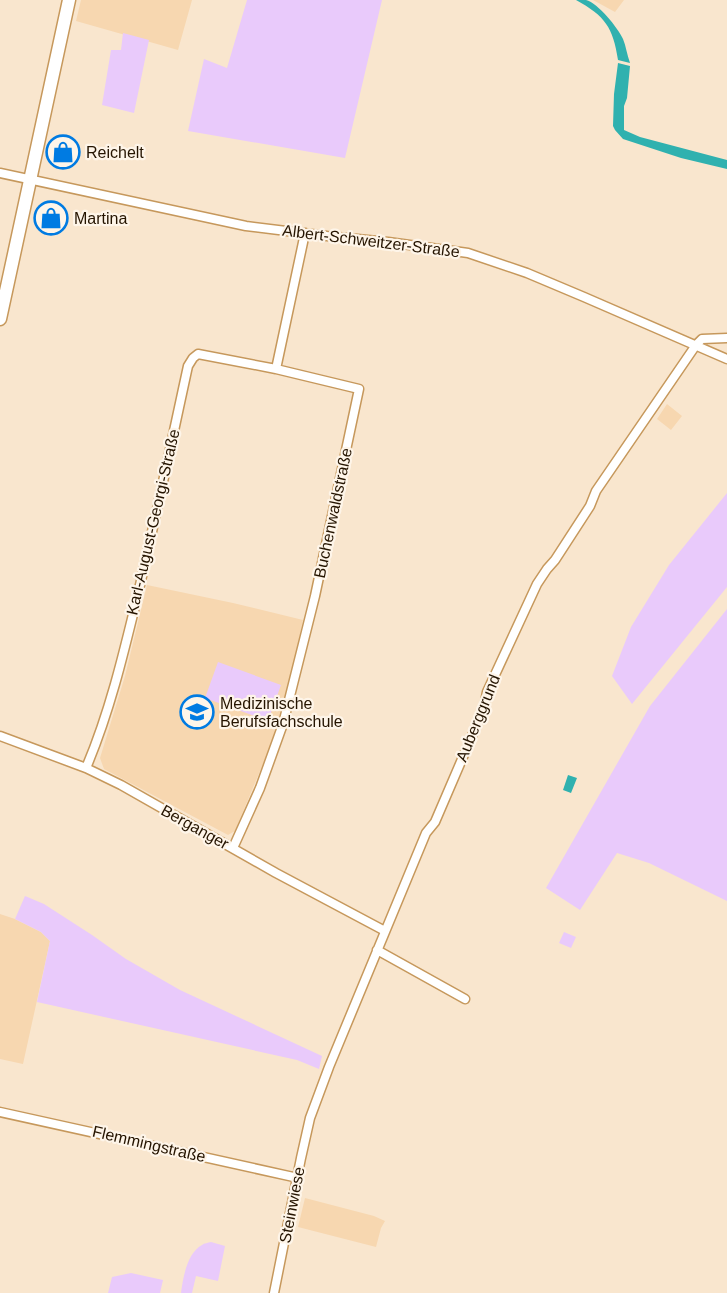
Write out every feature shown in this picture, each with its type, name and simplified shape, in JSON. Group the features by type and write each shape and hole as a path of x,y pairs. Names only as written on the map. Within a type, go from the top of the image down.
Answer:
{"street":[{"path":"0,319 69,0"},
{"name":"Albert-Schweitzer-Straße","path":"0,173 246,226 468,252 565,289 727,359"},
{"path":"276,369 305,233"},
{"path":"696,345 702,339 727,338"},
{"name":"Auberggrund","path":"310,1118 426,833 435,822 484,708 487,692 537,584 590,506 596,491 696,345"},
{"name":"Karl-August-Georgi-Straße","path":"86,768 120,669 188,366 198,354 276,369"},
{"name":"Buchenwaldstraße","path":"233,848 260,788 283,724 315,596 359,389 276,369"},
{"name":"Berganger","path":"0,736 86,768 121,785 385,931"},
{"path":"377,950 465,999"},
{"name":"Flemmingstraße","path":"0,1112 298,1178"},
{"name":"Steinwiese","path":"274,1293 310,1118"}],"shaded area":[{"path":"81,0 192,0 178,50 76,21"},
{"path":"247,0 382,0 345,158 188,131 204,59 227,68"},
{"path":"593,0 624,0 615,12"},
{"path":"123,33 149,40 134,113 102,105 111,50 121,50"},
{"path":"667,404 682,416 671,430 657,419"},
{"path":"727,493 727,587 632,704 612,676 631,627 669,565"},
{"name":"Medizinische Berufsfachschule","path":"147,585 303,620 291,677 270,747 235,831 228,835 104,769 100,758 125,676"},
{"path":"727,609 727,901 649,863 617,853 580,910 546,888 650,706"},
{"path":"218,662 281,685 268,721 205,698"},
{"path":"25,896 44,904 126,959 180,990 322,1056 319,1069 297,1060 37,1002 50,941 41,932 15,919"},
{"path":"0,914 41,932 50,941 23,1064 0,1059"},
{"path":"564,932 576,937 571,948 559,943"},
{"path":"305,1198 385,1221 376,1247 298,1227"},
{"path":"211,1242 225,1246 218,1281 196,1276 192,1293 181,1293 189,1260 203,1244"},
{"path":"131,1273 163,1280 160,1293 108,1293 112,1277"}],"water":[{"path":"576,0 591,2 607,16 623,39 630,63 618,60 610,31 601,17"},
{"path":"618,63 630,66 624,106 624,130 640,137 727,160 727,169 681,158 623,139 613,126"},
{"path":"568,775 577,778 571,793 563,790"}],"place":[{"name":"Reichelt","path":"63,152"},
{"name":"Martina","path":"51,218"},
{"name":"Medizinische Berufsfachschule","path":"197,712"}]}
